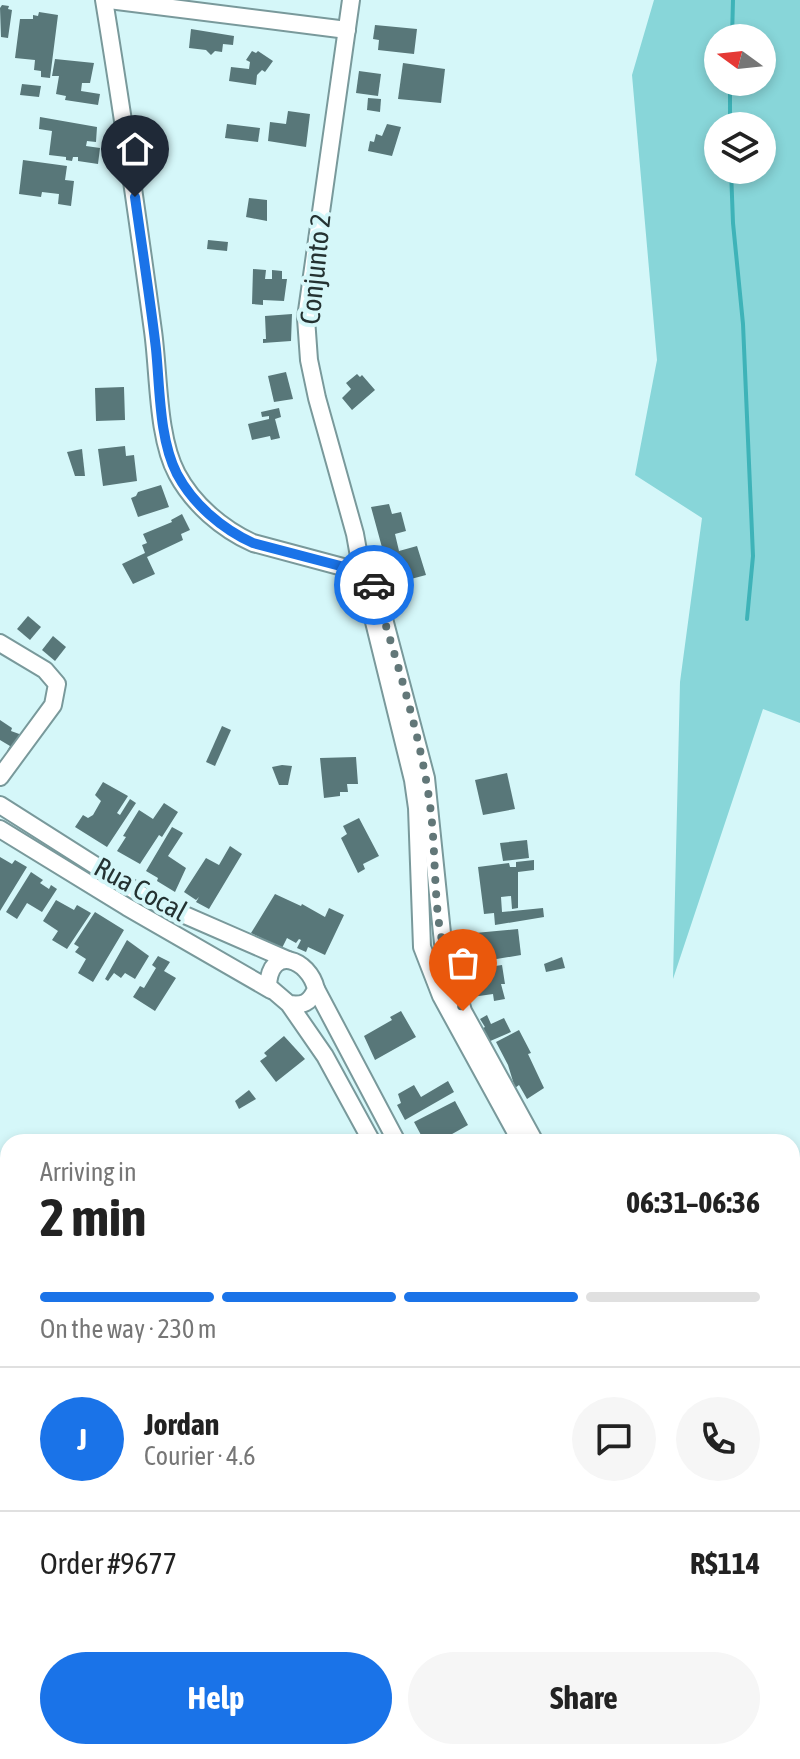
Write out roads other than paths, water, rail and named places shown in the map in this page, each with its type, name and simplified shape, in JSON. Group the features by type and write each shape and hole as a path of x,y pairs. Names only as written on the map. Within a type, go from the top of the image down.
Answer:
{"street":[{"path":"347,30 106,0 156,350 161,408 170,456 177,474 202,507 235,535 253,543 366,573"},
{"name":"Conjunto 2","path":"351,0 306,318 309,360 366,573 404,688 419,779 417,808 425,962 458,1014 509,1108 529,1134"},
{"path":"0,643 45,670 57,684 53,705 0,777"},
{"name":"Rua Cocal","path":"0,805 148,899 288,960"},
{"name":"Rua Cocal","path":"0,829 271,990"},
{"path":"368,1134 325,1056 289,1004 271,990 269,972 273,965 288,960 301,964 309,972 393,1134"},
{"path":"289,1004 301,1006 312,999 316,989"},
{"name":"Conjunto 2","path":"509,1108 518,1134"}],"waterway":[{"path":"732,24 733,0"},
{"path":"730,96 730,112"},
{"path":"732,184 743,324 753,556 747,619"}]}
